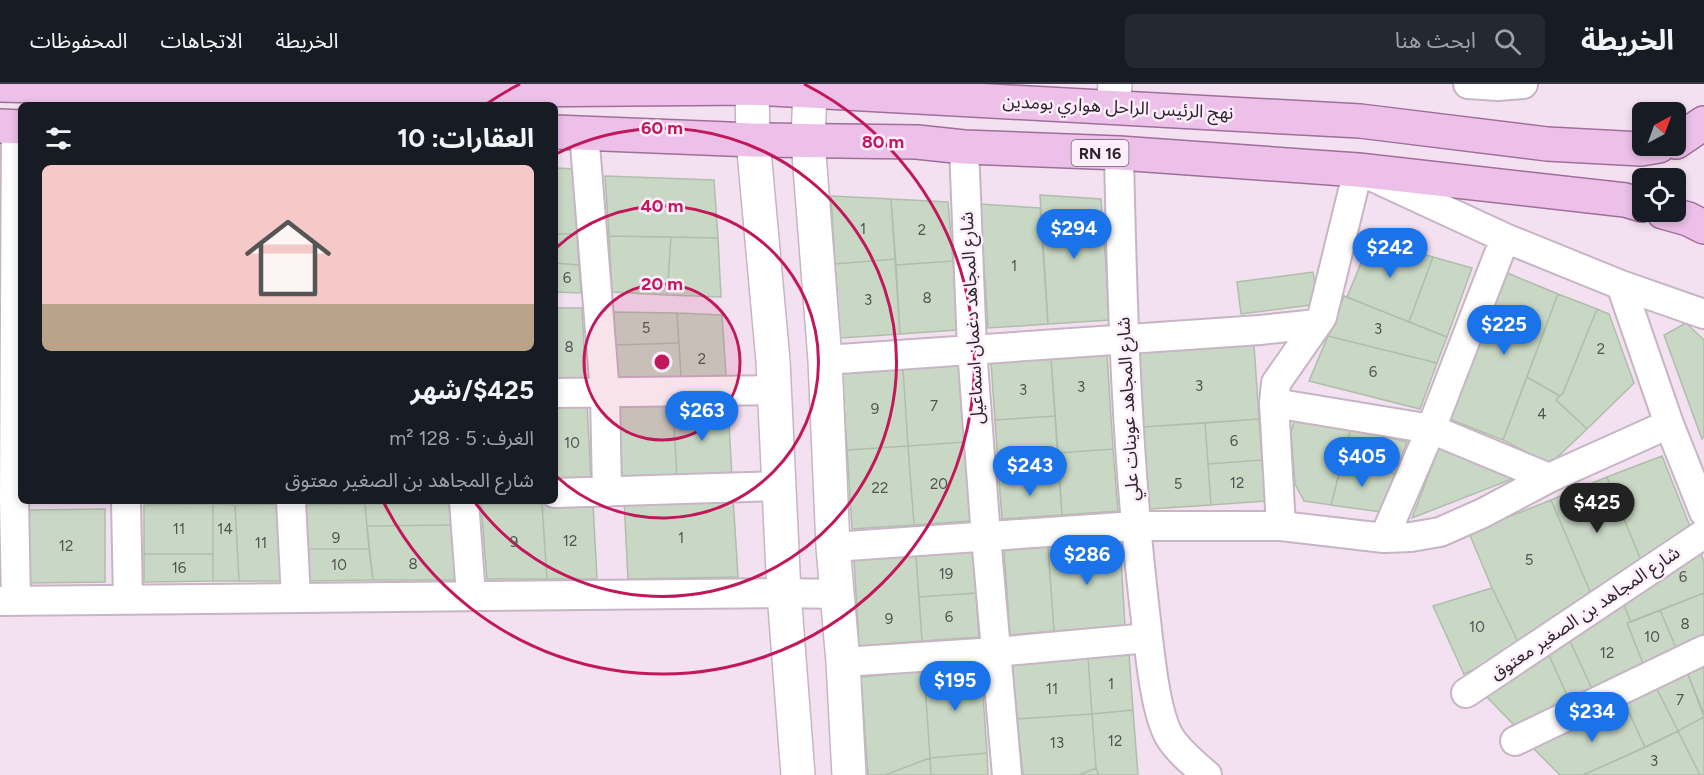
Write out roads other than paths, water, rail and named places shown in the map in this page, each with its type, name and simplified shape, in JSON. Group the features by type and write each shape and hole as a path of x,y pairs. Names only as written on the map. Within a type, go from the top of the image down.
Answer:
{"main road":[{"name":"نهج الرئيس الراحل هواري بومدين","path":"0,85 272,94 752,88 1114,95 1360,121 1547,144 1632,149"},
{"path":"1686,135 1704,123"},
{"name":"RN 16","path":"569,132 753,140 917,142 964,147 1119,153 1358,170 1632,202"},
{"path":"1686,139 1704,134"},
{"path":"1686,218 1704,227"}],"street":[{"path":"1468,84 1506,85"},
{"path":"752,88 753,140 775,390 784,592 798,775"},
{"path":"810,90 808,141 825,360 833,547 843,662 849,775"},
{"path":"12,126 12,500 8,601 784,592 838,594"},
{"path":"569,132 604,393 607,492"},
{"name":"شارع المجاهد دغمان اسماعيل","path":"964,147 972,349 1007,775"},
{"name":"شارع المجاهد عوينات علي","path":"1119,153 1123,339 1135,526 1148,638 1159,709 1169,736 1194,770"},
{"path":"1281,526 1274,403 1276,383 1322,317 1358,170 1505,238 1621,285 1704,314"},
{"path":"1384,538 1431,429 1505,238"},
{"path":"1621,285 1669,424 1704,512"},
{"path":"825,360 1260,330 1317,324"},
{"path":"558,393 775,390"},
{"path":"1274,403 1431,429 1549,478"},
{"path":"833,547 1135,526 1281,526 1384,538 1411,537 1440,532 1483,513 1549,478 1669,424"},
{"path":"558,493 779,486"},
{"path":"126,504 128,599"},
{"path":"291,504 296,598"},
{"path":"464,504 471,595"},
{"name":"شارع المجاهد بن الصغير معتوق","path":"1466,693 1704,534"},
{"path":"843,662 996,652 1148,638"},
{"path":"1515,741 1704,650"}]}
